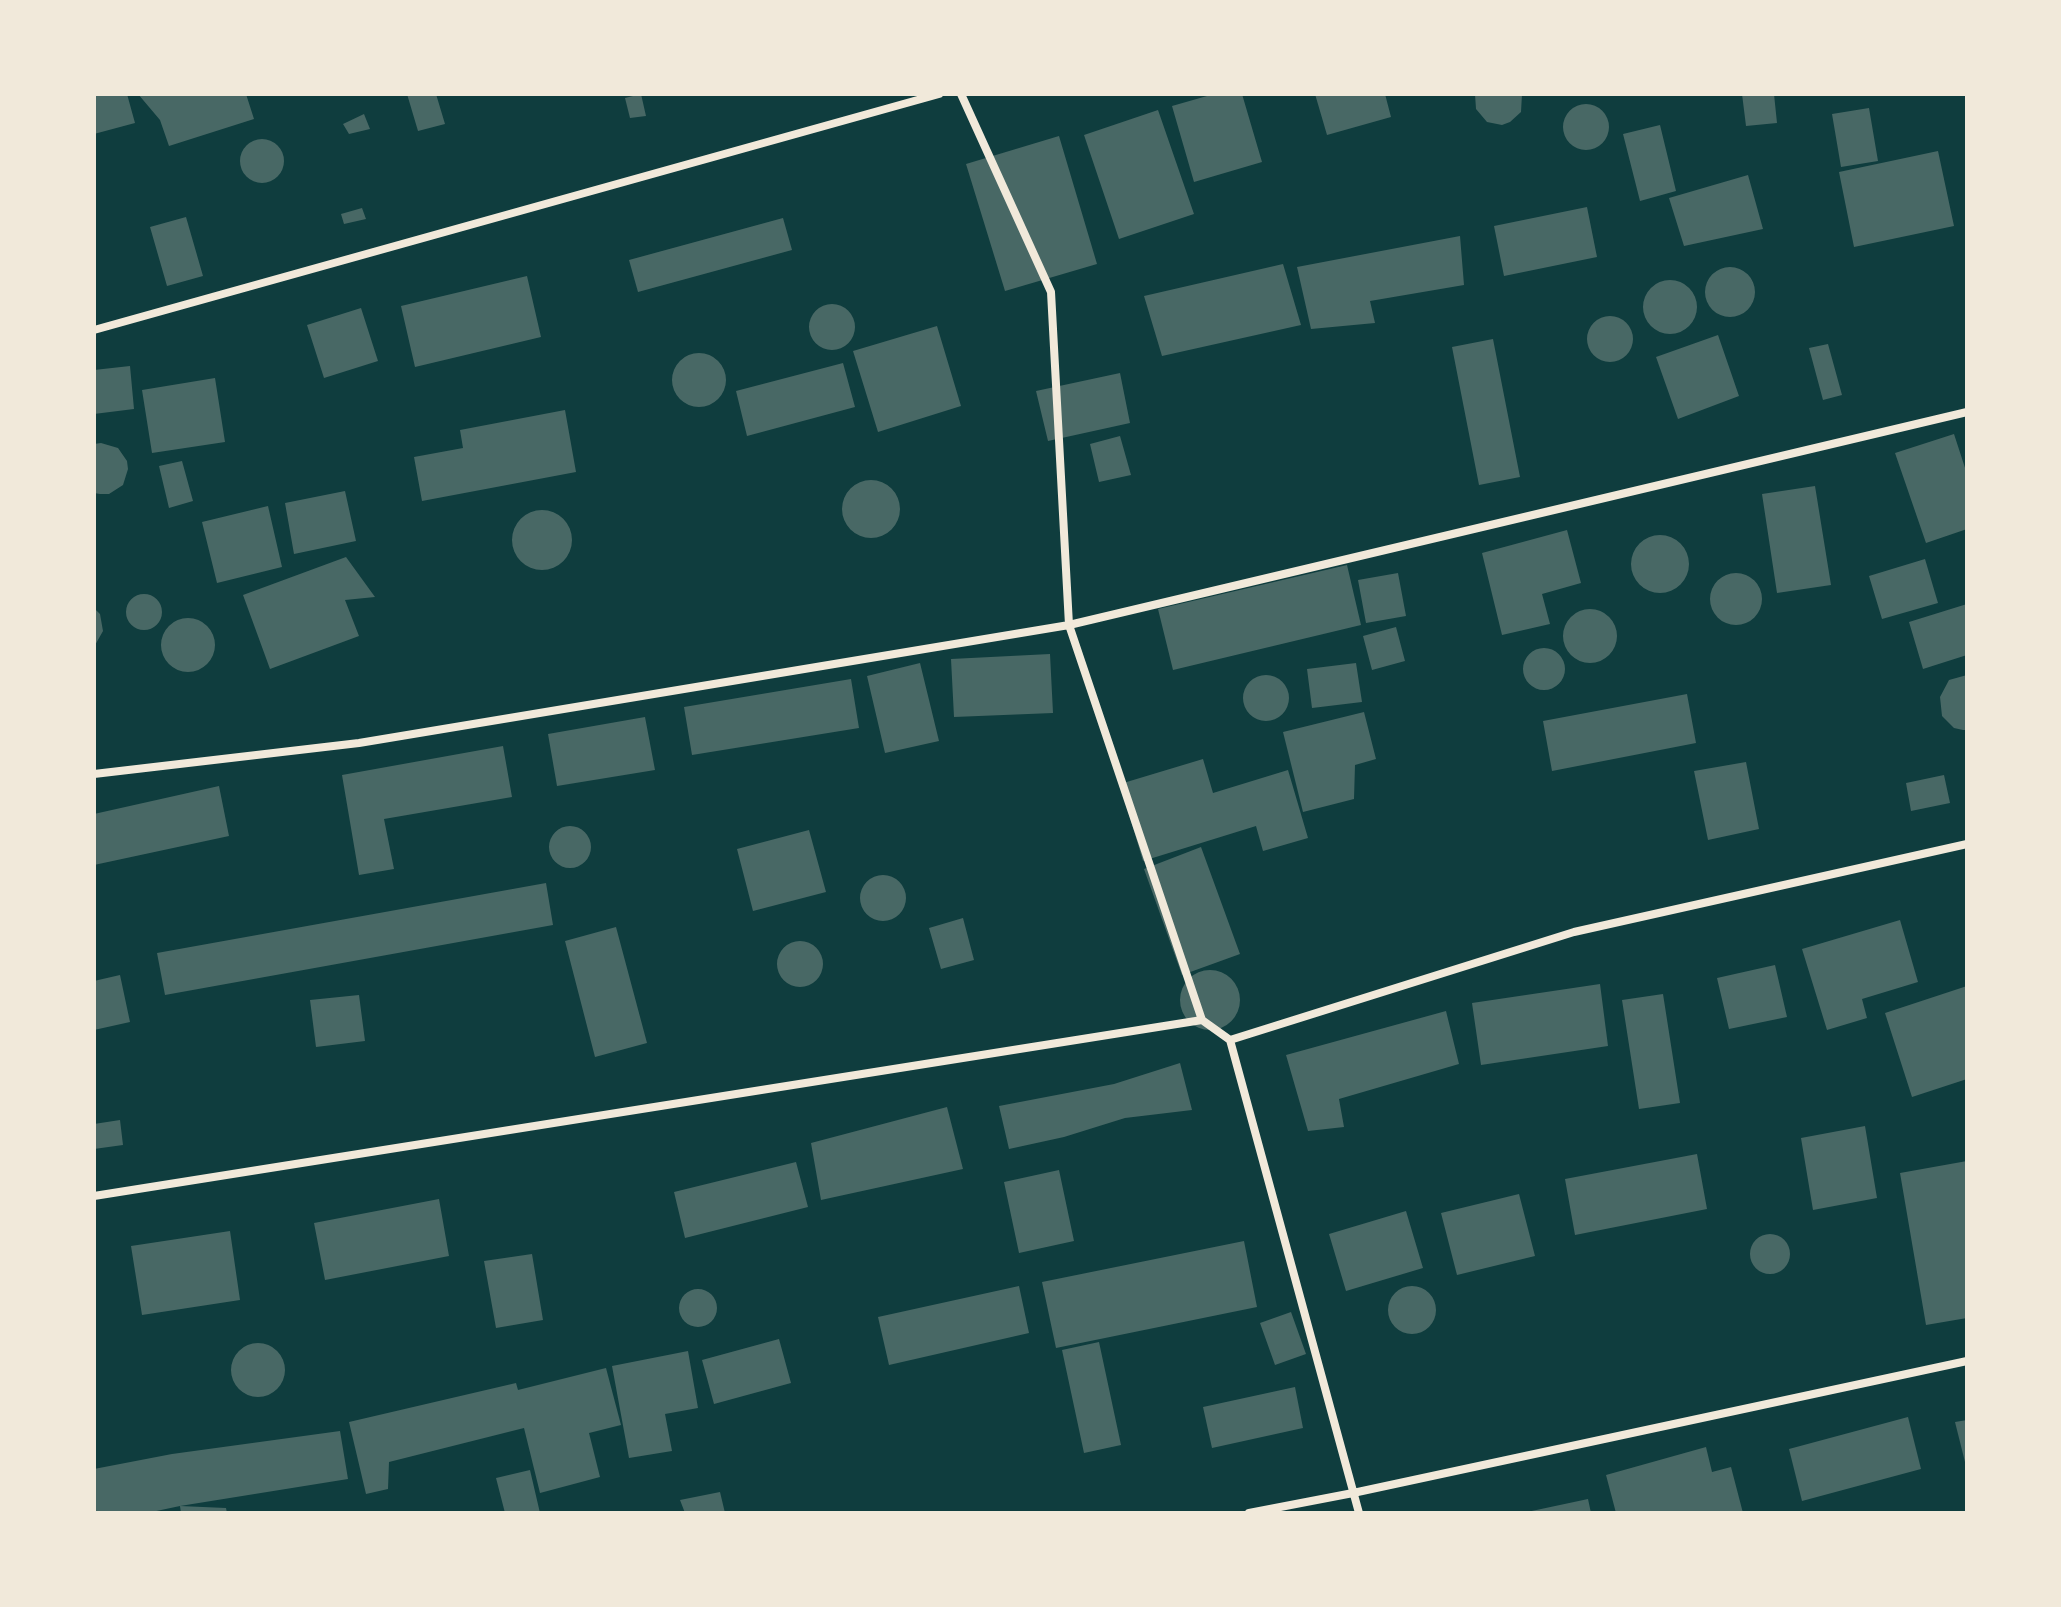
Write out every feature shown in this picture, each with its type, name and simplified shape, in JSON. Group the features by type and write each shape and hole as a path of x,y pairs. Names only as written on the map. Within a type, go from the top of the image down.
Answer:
{"street":[{"path":"94,330 939,94"},
{"path":"961,94 1051,292 1069,625 1202,1020 1230,1040 1359,1513"},
{"path":"94,774 359,743 1069,625 1967,412"},
{"path":"1230,1040 1574,932 1967,844"},
{"path":"94,1196 1202,1020"},
{"path":"1249,1513 1967,1361"}],"building":[{"path":"94,94 127,94 135,123 94,134"},
{"path":"138,94 246,94 254,119 169,146 160,120"},
{"path":"407,94 436,94 445,124 418,131"},
{"path":"641,94 646,116 630,118 625,98"},
{"path":"1214,94 1242,94 1262,162 1194,182 1172,106"},
{"path":"1315,94 1385,94 1391,117 1327,135"},
{"path":"1475,94 1522,94 1521,112 1502,125 1487,122 1476,109"},
{"path":"1742,94 1774,94 1777,123 1746,126"},
{"path":"1586,104 1603,110 1609,127 1603,144 1586,150 1569,144 1563,127 1569,110"},
{"path":"1869,108 1878,161 1841,167 1832,114"},
{"path":"1158,110 1194,214 1119,239 1084,135"},
{"path":"364,114 370,129 349,134 343,124"},
{"path":"1660,125 1676,191 1640,201 1623,134"},
{"path":"1059,136 1097,264 1005,291 966,164"},
{"path":"262,139 277,146 284,161 277,176 262,183 247,176 240,161 247,146"},
{"path":"1938,151 1954,226 1854,247 1839,172"},
{"path":"1748,175 1763,229 1684,246 1669,198"},
{"path":"1587,207 1597,257 1504,276 1494,226"},
{"path":"362,208 366,219 344,224 341,214"},
{"path":"186,217 203,276 167,286 150,227"},
{"path":"783,218 792,250 638,292 629,260"},
{"path":"1460,236 1464,285 1370,301 1375,323 1311,329 1297,267"},
{"path":"1283,264 1301,325 1162,356 1144,296"},
{"path":"1730,267 1748,274 1755,292 1748,310 1730,317 1712,310 1705,292 1712,274"},
{"path":"527,276 541,337 415,367 401,306"},
{"path":"1670,280 1689,288 1697,307 1689,326 1670,334 1651,326 1643,307 1651,288"},
{"path":"832,304 848,311 855,327 848,343 832,350 816,343 809,327 816,311"},
{"path":"361,308 378,361 324,378 307,325"},
{"path":"1610,316 1619,317 1626,323 1632,330 1632,348 1626,355 1619,361 1610,362 1601,361 1594,355 1588,348 1587,339 1588,330 1594,323 1601,317"},
{"path":"937,326 961,406 878,432 853,351"},
{"path":"1718,335 1739,396 1678,419 1656,357"},
{"path":"1493,339 1520,477 1479,485 1452,347"},
{"path":"1828,344 1842,395 1823,400 1809,348"},
{"path":"699,353 718,361 726,380 718,399 699,407 680,399 672,380 680,361"},
{"path":"843,363 855,407 747,436 736,391"},
{"path":"130,366 134,409 94,414 94,370"},
{"path":"1120,373 1130,423 1048,441 1036,391"},
{"path":"215,378 225,442 152,453 142,390"},
{"path":"565,410 576,472 422,501 414,457 463,448 460,430"},
{"path":"1954,434 1967,474 1967,529 1926,543 1895,453"},
{"path":"1120,436 1131,475 1099,482 1090,444"},
{"path":"94,444 118,448 127,461 123,485 109,494 94,493"},
{"path":"182,461 193,501 169,508 159,466"},
{"path":"871,480 891,489 900,509 891,529 871,538 851,529 842,509 851,489"},
{"path":"1815,486 1831,585 1777,593 1762,494"},
{"path":"345,491 356,541 294,554 285,503"},
{"path":"268,506 282,567 217,583 202,522"},
{"path":"542,510 554,512 563,519 570,528 570,552 563,561 554,568 542,570 530,568 521,561 514,552 512,540 514,528 521,519 530,512"},
{"path":"1567,530 1581,583 1542,594 1550,624 1502,635 1482,553"},
{"path":"1660,535 1671,537 1680,544 1687,553 1687,575 1680,584 1671,591 1660,593 1649,591 1640,584 1633,575 1631,564 1633,553 1640,544 1649,537"},
{"path":"346,557 375,597 345,600 359,636 270,669 243,595"},
{"path":"1925,559 1938,603 1882,619 1869,576"},
{"path":"1347,565 1361,625 1173,670 1158,609"},
{"path":"1398,573 1406,616 1366,623 1358,580"},
{"path":"1736,573 1754,581 1762,599 1754,617 1736,625 1718,617 1710,599 1718,581"},
{"path":"144,594 157,599 162,612 157,625 144,630 131,625 126,612 131,599"},
{"path":"1967,604 1967,655 1923,669 1909,622"},
{"path":"94,608 100,614 103,631 94,647"},
{"path":"1590,609 1609,617 1617,636 1609,655 1590,663 1571,655 1563,636 1571,617"},
{"path":"188,618 207,626 215,645 207,664 188,672 169,664 161,645 169,626"},
{"path":"1396,627 1405,661 1372,670 1363,636"},
{"path":"1544,648 1559,654 1565,669 1559,684 1544,690 1529,684 1523,669 1529,654"},
{"path":"1050,654 1053,713 954,717 951,659"},
{"path":"920,663 939,741 885,753 867,676"},
{"path":"1356,663 1362,702 1312,708 1307,669"},
{"path":"1266,675 1283,681 1289,698 1283,715 1266,721 1249,715 1243,698 1249,681"},
{"path":"1967,675 1967,730 1963,730 1954,728 1942,716 1940,697 1949,680"},
{"path":"851,679 859,728 692,755 684,707"},
{"path":"1687,694 1696,743 1552,771 1543,721"},
{"path":"1364,712 1376,759 1355,765 1354,799 1303,812 1283,732"},
{"path":"645,717 655,770 557,786 548,734"},
{"path":"503,746 512,797 384,819 394,869 359,875 342,775"},
{"path":"1203,759 1213,793 1288,770 1308,838 1263,851 1256,826 1143,861 1120,784"},
{"path":"1746,762 1759,829 1708,840 1694,771"},
{"path":"1944,775 1950,803 1911,811 1906,783"},
{"path":"219,786 229,836 94,865 94,814"},
{"path":"570,826 585,832 591,847 585,862 570,868 555,862 549,847 555,832"},
{"path":"809,830 826,892 753,911 737,849"},
{"path":"1201,847 1240,954 1182,975 1144,869"},
{"path":"883,875 892,876 899,882 905,889 905,907 899,914 892,920 883,921 874,920 867,914 861,907 860,898 861,889 867,882 874,876"},
{"path":"546,883 553,925 165,995 157,953"},
{"path":"963,918 974,960 941,969 929,928"},
{"path":"1900,920 1918,982 1862,999 1867,1018 1827,1030 1802,949"},
{"path":"616,927 647,1043 595,1057 565,941"},
{"path":"800,941 809,942 816,948 822,955 822,973 816,980 809,986 800,987 791,986 784,980 778,973 777,964 778,955 784,948 791,942"},
{"path":"1775,965 1787,1017 1729,1029 1717,978"},
{"path":"1210,970 1222,972 1231,979 1238,988 1238,1012 1231,1021 1222,1028 1210,1030 1198,1028 1189,1021 1182,1012 1180,1000 1182,988 1189,979 1198,972"},
{"path":"120,975 130,1022 94,1030 94,981"},
{"path":"1600,984 1608,1046 1481,1065 1472,1003"},
{"path":"1967,986 1967,1079 1912,1097 1885,1013"},
{"path":"1663,994 1680,1103 1639,1109 1622,1000"},
{"path":"359,995 365,1041 316,1047 310,1000"},
{"path":"1446,1011 1459,1064 1339,1099 1344,1127 1308,1131 1286,1055"},
{"path":"1180,1063 1192,1110 1125,1118 1064,1137 1009,1149 999,1106 1114,1084"},
{"path":"947,1107 963,1169 821,1200 811,1143"},
{"path":"120,1120 123,1145 94,1149 94,1124"},
{"path":"1865,1126 1877,1198 1813,1210 1801,1138"},
{"path":"1697,1154 1707,1209 1575,1235 1565,1179"},
{"path":"1967,1161 1967,1318 1926,1325 1900,1173"},
{"path":"796,1162 808,1207 685,1238 674,1192"},
{"path":"1059,1170 1074,1241 1019,1253 1004,1182"},
{"path":"1519,1194 1535,1256 1457,1275 1441,1213"},
{"path":"439,1199 449,1256 325,1280 314,1223"},
{"path":"1406,1211 1423,1268 1346,1291 1329,1234"},
{"path":"230,1231 240,1300 142,1315 131,1246"},
{"path":"1770,1234 1784,1240 1790,1254 1784,1268 1770,1274 1756,1268 1750,1254 1756,1240"},
{"path":"1244,1241 1257,1307 1056,1348 1042,1282"},
{"path":"532,1254 543,1320 496,1328 484,1261"},
{"path":"1019,1286 1029,1333 889,1365 878,1317"},
{"path":"1412,1286 1429,1293 1436,1310 1429,1327 1412,1334 1395,1327 1388,1310 1395,1293"},
{"path":"698,1289 712,1294 717,1308 712,1322 698,1327 684,1322 679,1308 684,1294"},
{"path":"1291,1312 1306,1354 1275,1365 1260,1323"},
{"path":"779,1339 791,1383 714,1404 702,1360"},
{"path":"1099,1342 1121,1445 1084,1453 1062,1350"},
{"path":"258,1343 277,1351 285,1370 277,1389 258,1397 239,1389 231,1370 239,1351"},
{"path":"688,1351 698,1408 665,1414 672,1451 629,1458 612,1366"},
{"path":"606,1368 621,1425 589,1433 600,1477 540,1493 524,1428 389,1462 388,1489 366,1494 349,1422 516,1383 518,1390"},
{"path":"1295,1387 1303,1428 1212,1448 1203,1407"},
{"path":"1908,1417 1921,1469 1802,1501 1789,1449"},
{"path":"1967,1420 1967,1466 1966,1466 1955,1422"},
{"path":"340,1431 348,1479 147,1513 94,1513 94,1469 172,1454"},
{"path":"1706,1447 1712,1472 1731,1467 1743,1513 1616,1513 1606,1475"},
{"path":"530,1470 540,1513 505,1513 496,1478"},
{"path":"720,1492 725,1513 685,1513 680,1500"},
{"path":"1588,1499 1591,1513 1527,1513 1527,1512"},
{"path":"180,1506 226,1508 227,1513 181,1513"}]}
